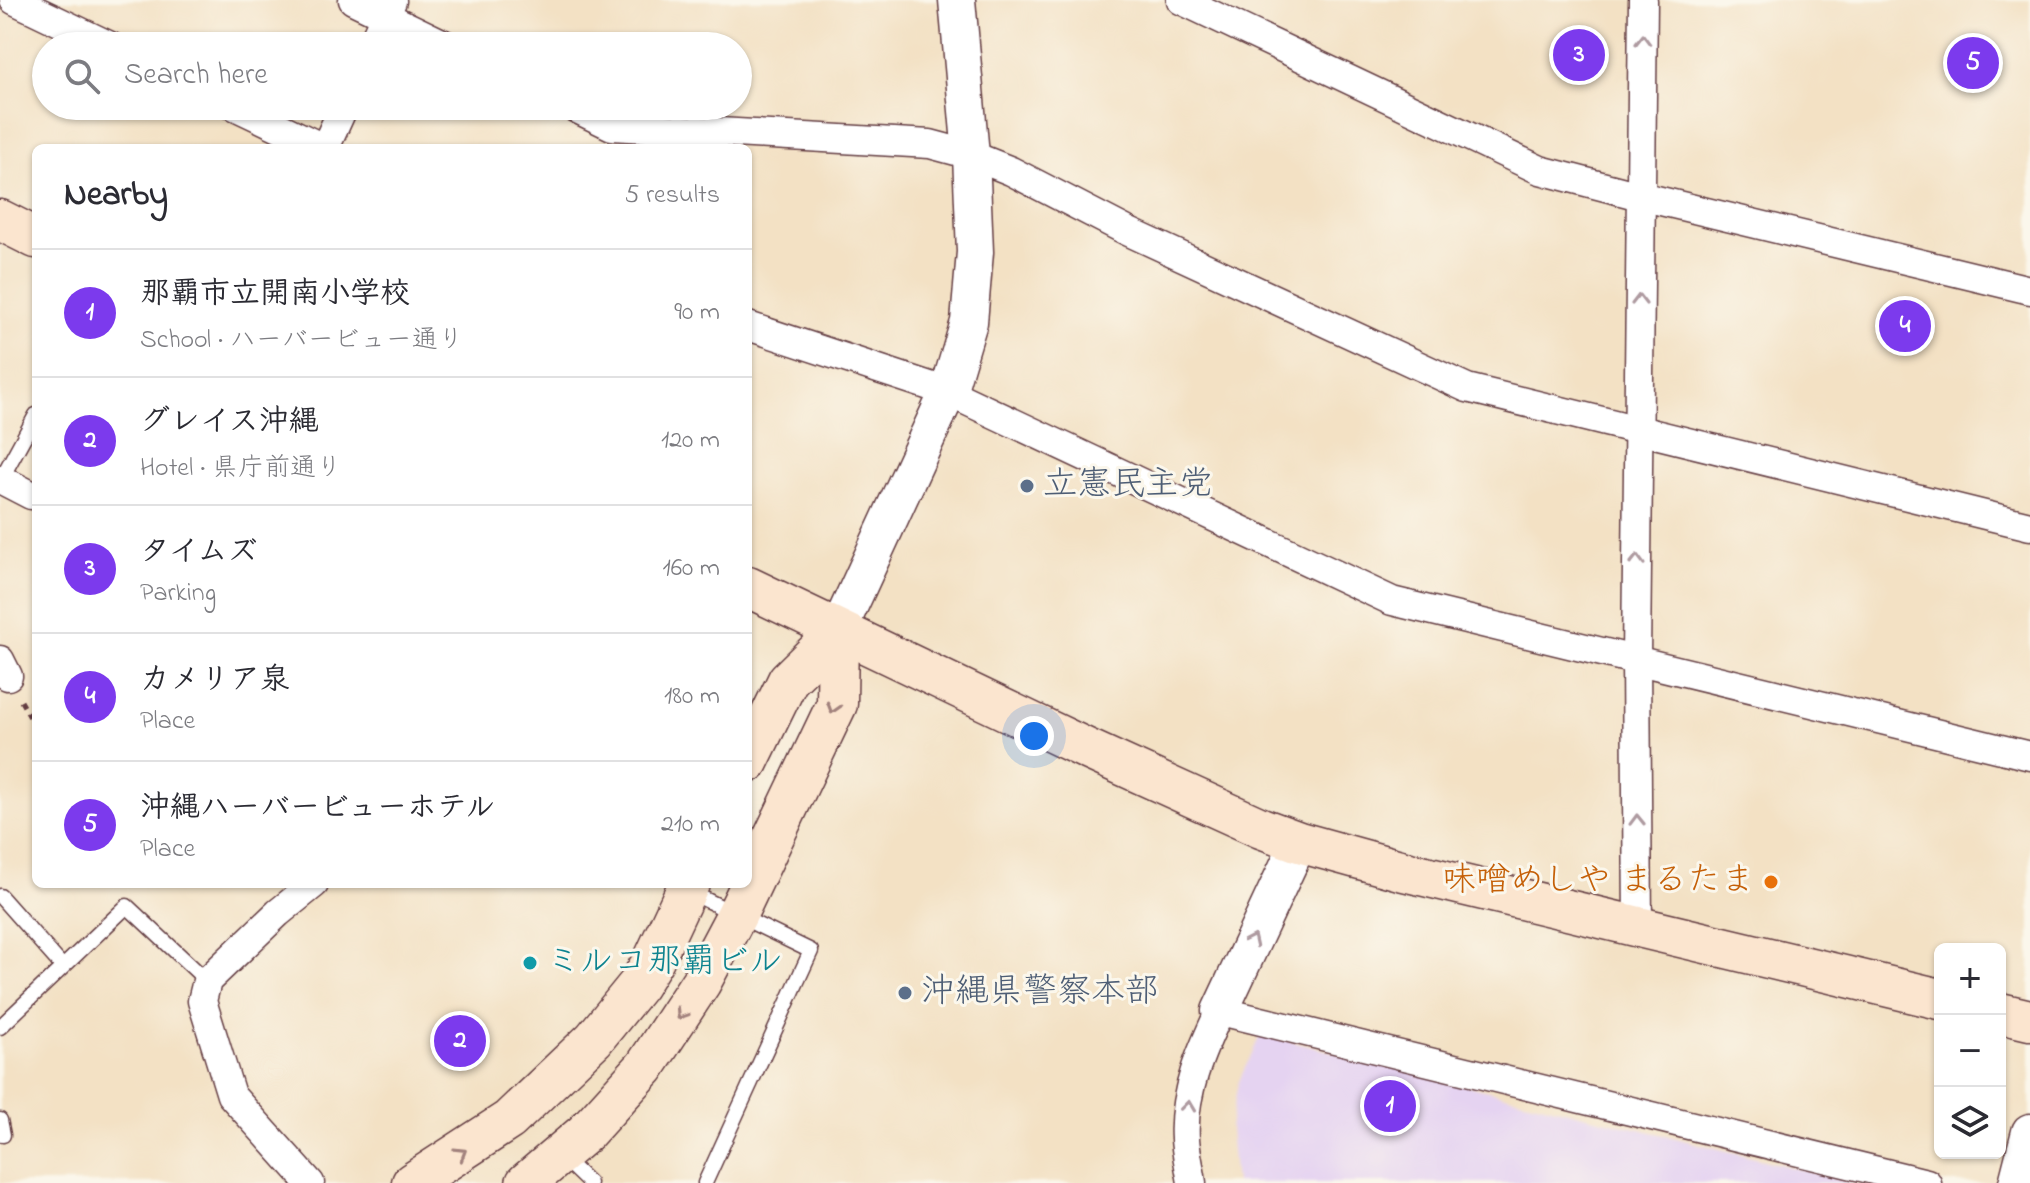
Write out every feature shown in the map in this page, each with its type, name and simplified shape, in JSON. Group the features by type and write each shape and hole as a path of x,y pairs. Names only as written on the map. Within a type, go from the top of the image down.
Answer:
{"main road":[{"path":"0,220 32,236"},
{"path":"752,589 1113,761 1299,842 1361,860 1934,998"},
{"path":"752,754 788,680 838,631"},
{"path":"752,882 837,704 838,631"},
{"path":"412,1183 509,1120 594,1039 638,985 654,959 688,888"},
{"path":"526,1183 604,1114 645,1067 701,982 749,888"},
{"path":"2006,1014 2030,1020"}],"street":[{"path":"14,0 81,32"},
{"path":"353,0 389,8 426,32"},
{"path":"838,631 948,392 969,322 975,252 971,155 957,0"},
{"path":"1181,0 1540,170 2030,290"},
{"path":"1638,926 1636,659 1643,0"},
{"path":"378,32 389,8"},
{"path":"265,120 316,144"},
{"path":"326,144 337,120"},
{"path":"600,120 612,126 930,144 971,155 1011,171 1127,231 1467,388 2030,526"},
{"path":"752,327 948,392 1392,601 2030,756"},
{"path":"0,480 31,495"},
{"path":"1192,1183 1185,1136 1191,1082 1198,1057 1299,842"},
{"path":"309,888 278,913 207,981 202,1001 231,1095 310,1183"},
{"path":"1220,1011 1927,1183"},
{"path":"2017,1183 2030,1132"}],"lane":[{"path":"0,480 32,422"},
{"path":"690,888 811,951 705,1183"},
{"path":"0,896 62,966"},
{"path":"0,1027 127,906 207,981"},
{"path":"560,1154 589,1183"}],"shaded area":[{"path":"1261,1034 1855,1183 1235,1183 1230,1128 1238,1083"}],"place":[{"name":"タイムズ","path":"1579,55"},
{"name":"沖縄ハーバービューホテル","path":"1973,63"},
{"name":"カメリア泉","path":"1905,326"},
{"name":"立憲民主党","path":"1027,486"},
{"name":"味噌めしや まるたま","path":"1771,882"},
{"name":"ミルコ那覇ビル","path":"530,963"},
{"name":"沖縄県警察本部","path":"905,993"},
{"name":"グレイス沖縄","path":"460,1041"},
{"name":"那覇市立開南小学校","path":"1390,1106"}]}
